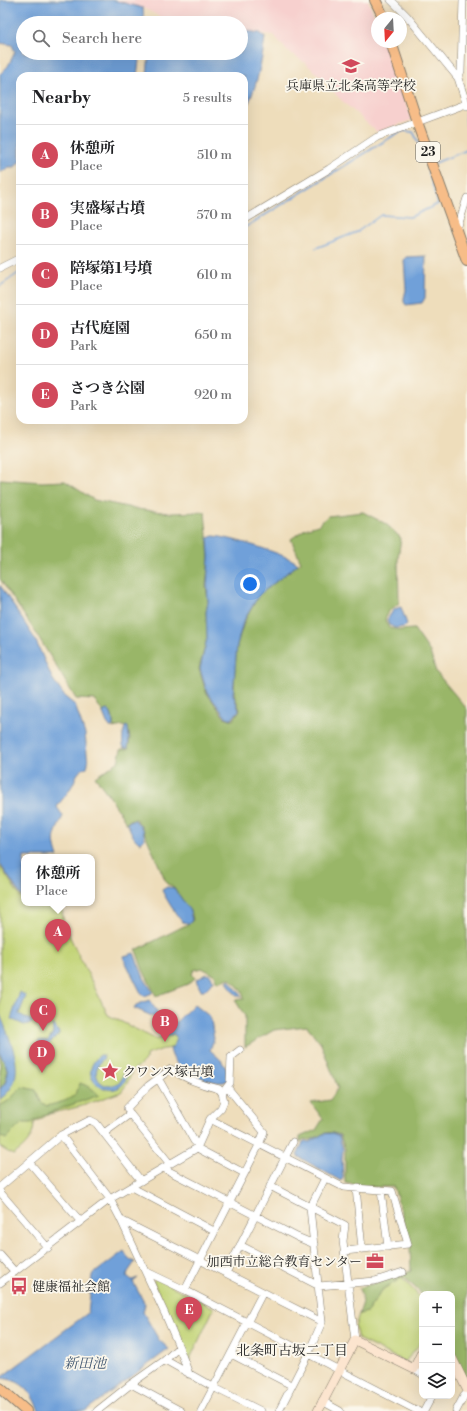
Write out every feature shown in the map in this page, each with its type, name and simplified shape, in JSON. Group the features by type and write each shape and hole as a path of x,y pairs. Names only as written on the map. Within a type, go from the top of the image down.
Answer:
{"main road":[{"path":"375,0 381,12"},
{"name":"23","path":"393,48 417,122 467,261"},
{"path":"0,1388 26,1411"}],"street":[{"path":"248,218 329,169 377,137 467,105 458,78 407,16 391,0"},
{"path":"458,78 461,71 463,0"},
{"path":"456,230 460,223 467,198"},
{"path":"0,268 16,260"},
{"path":"222,1093 230,1083 231,1057 240,1050"},
{"path":"0,1283 48,1248 110,1199 167,1166 197,1147 210,1119 221,1108 224,1101 222,1093 219,1089 205,1086 182,1076 171,1068 148,1086 127,1108 167,1166 256,1216 314,1244"},
{"path":"158,1078 197,1147 244,1173"},
{"path":"185,1290 259,1145 264,1132 227,1087"},
{"path":"104,1133 130,1114"},
{"path":"210,1119 343,1187 392,1191 408,1244 345,1251"},
{"path":"0,1187 61,1135 90,1120 96,1123 141,1181"},
{"path":"61,1135 110,1199 145,1271 179,1347 189,1374"},
{"path":"226,1272 293,1142"},
{"path":"30,1162 81,1222"},
{"path":"279,1411 308,1354 322,1322 310,1208 325,1178"},
{"path":"270,1186 345,1225 343,1241 355,1340 338,1370 318,1411"},
{"path":"131,1187 214,1231"},
{"path":"356,1188 362,1249"},
{"path":"381,1190 388,1247"},
{"path":"0,1192 48,1248"},
{"path":"121,1220 322,1322"},
{"path":"240,1245 319,1286 374,1281 403,1272"},
{"path":"0,1255 15,1272"},
{"path":"145,1271 185,1290 418,1411"},
{"path":"201,1411 263,1292"},
{"path":"355,1340 418,1371"},
{"path":"100,1410 131,1384 165,1360 179,1347"},
{"path":"231,1354 291,1385"},
{"path":"165,1360 213,1387 261,1411"},
{"path":"454,1363 467,1389"},
{"path":"131,1384 181,1411"},
{"path":"456,1411 467,1393"},
{"path":"424,1411 430,1399"},
{"path":"322,1401 340,1411"}],"shaded area":[{"name":"兵庫県立北条高等学校","path":"115,0 368,0 373,12 371,12 371,48 386,48 412,120 377,132 339,98 322,78 304,62 287,51 274,35 248,31 248,16 157,15 143,8"}],"green space":[{"path":"0,479 42,482 65,481 94,500 137,509 171,513 205,512 209,558 206,585 208,602 206,612 207,638 199,669 206,692 224,717 233,720 240,710 234,694 235,668 237,645 244,622 259,595 301,562 291,539 305,529 318,525 328,516 363,512 386,524 401,538 398,558 399,603 388,612 385,620 389,628 400,630 414,629 430,652 436,672 467,709 467,1375 461,1375 455,1364 455,1291 419,1291 403,1277 383,1289 367,1312 359,1314 363,1302 359,1288 411,1271 410,1246 394,1187 369,1187 345,1183 345,1149 340,1135 335,1133 324,1133 310,1140 304,1139 300,1142 300,1137 316,1130 323,1119 311,1103 330,1100 338,1088 321,1044 307,1026 274,1030 245,1047 245,1016 235,1000 244,999 241,990 229,978 218,982 215,975 202,968 194,970 192,974 195,978 188,984 156,996 143,970 136,950 190,923 193,920 192,915 174,887 167,884 143,829 136,819 132,819 126,823 110,797 95,777 118,762 121,749 128,749 130,738 128,728 123,726 113,728 111,714 108,710 104,711 103,713 95,700 76,699 36,633 0,579"},
{"path":"0,866 21,898 21,906 61,906 64,925 108,1015 157,1040 161,1037 174,1034 176,1037 173,1048 163,1049 146,1055 146,1059 131,1071 127,1084 121,1092 82,1106 49,1114 34,1123 31,1138 13,1155 0,1147"},
{"path":"0,1054 5,1063 7,1076 0,1089"},
{"path":"80,1083 90,1087 99,1095 46,1114 31,1123 22,1123 6,1139 0,1136 0,1106 8,1101 22,1087 36,1090 41,1102 47,1106 72,1097 78,1089"},
{"path":"156,1278 214,1308 189,1361 153,1281"},
{"path":"402,1278 419,1296 419,1345 405,1362 358,1339 355,1327 359,1314 367,1312 383,1289"}],"water":[{"path":"0,0 114,0 143,8 144,16 16,16 16,60 139,60 138,72 16,72 16,166 9,167 0,173 0,74 8,66 15,52 12,45 0,43"},
{"path":"248,31 260,33 265,37 258,76 248,104 248,72 147,72 148,60 248,60"},
{"path":"426,256 425,298 422,303 406,305 404,302 406,290 404,260 406,257"},
{"path":"213,536 231,539 257,547 293,560 298,564 259,595 243,622 237,645 233,694 239,710 232,719 225,716 207,692 200,669 207,638 206,612 208,602 208,538"},
{"path":"0,585 35,639 52,678 65,697 75,705 85,734 88,763 87,767 80,771 67,794 57,807 63,816 54,840 57,854 21,854 21,896 0,864"},
{"path":"401,607 407,624 404,627 395,628 389,625 387,620 394,609"},
{"path":"108,710 113,725 111,728 103,713 104,711"},
{"path":"127,726 129,740 128,748 124,748 123,735 125,727"},
{"path":"135,820 143,830 145,839 141,843 134,838 127,823"},
{"path":"167,887 174,888 190,911 192,920 190,923 183,922 171,907 162,890"},
{"path":"134,953 144,978 152,991 152,993 145,996 142,995 124,959 124,956"},
{"path":"207,974 210,975 214,981 204,991 201,991 196,980"},
{"path":"229,980 242,997 233,991 227,981"},
{"path":"20,992 26,996 19,1014 32,1021 31,1024 24,1025 11,1019"},
{"path":"149,1000 163,1021 134,1008 136,1005"},
{"path":"194,1004 209,1016 211,1020 214,1039 210,1050 221,1060 227,1070 227,1081 210,1081 184,1070 172,1056 170,1048 173,1048 176,1037 174,1034 161,1037"},
{"path":"0,1014 13,1047 16,1070 14,1081 9,1090 0,1099 0,1089 5,1083 8,1073 6,1065 0,1054"},
{"path":"52,1024 59,1032 59,1035 49,1044 42,1045 38,1043 38,1041 48,1041 53,1033"},
{"path":"100,1055 103,1055 104,1058 96,1071 100,1081 104,1084 114,1086 120,1082 125,1072 127,1073 124,1083 117,1088 109,1089 101,1087 94,1082 91,1074 92,1065"},
{"path":"332,1133 339,1136 343,1149 343,1178 341,1181 297,1156 303,1142 310,1142 323,1134"},
{"name":"新田池","path":"124,1251 128,1258 135,1262 127,1276 132,1280 138,1278 133,1282 145,1304 143,1312 159,1340 169,1349 85,1411 39,1411 33,1398 25,1388 15,1381 0,1378 88,1313 92,1275"}],"waterway":[{"path":"467,111 465,113 467,130"},
{"path":"248,226 396,134 403,131 413,132 424,156 438,204 410,217 381,215 357,232 316,248"},
{"path":"435,163 467,150"},
{"path":"0,286 16,275"}],"place":[{"name":"兵庫県立北条高等学校","path":"351,66"},
{"name":"休憩所","path":"58,952"},
{"name":"陪塚第1号墳","path":"43,1031"},
{"name":"実盛塚古墳","path":"165,1042"},
{"name":"クワンス塚古墳","path":"110,1071"},
{"name":"古代庭園","path":"42,1073"},
{"name":"加西市立総合教育センター","path":"375,1261"},
{"name":"健康福祉会館","path":"19,1286"},
{"name":"さつき公園","path":"189,1330"}],"district":[{"name":"北条町古坂二丁目","path":"292,1350"}]}
